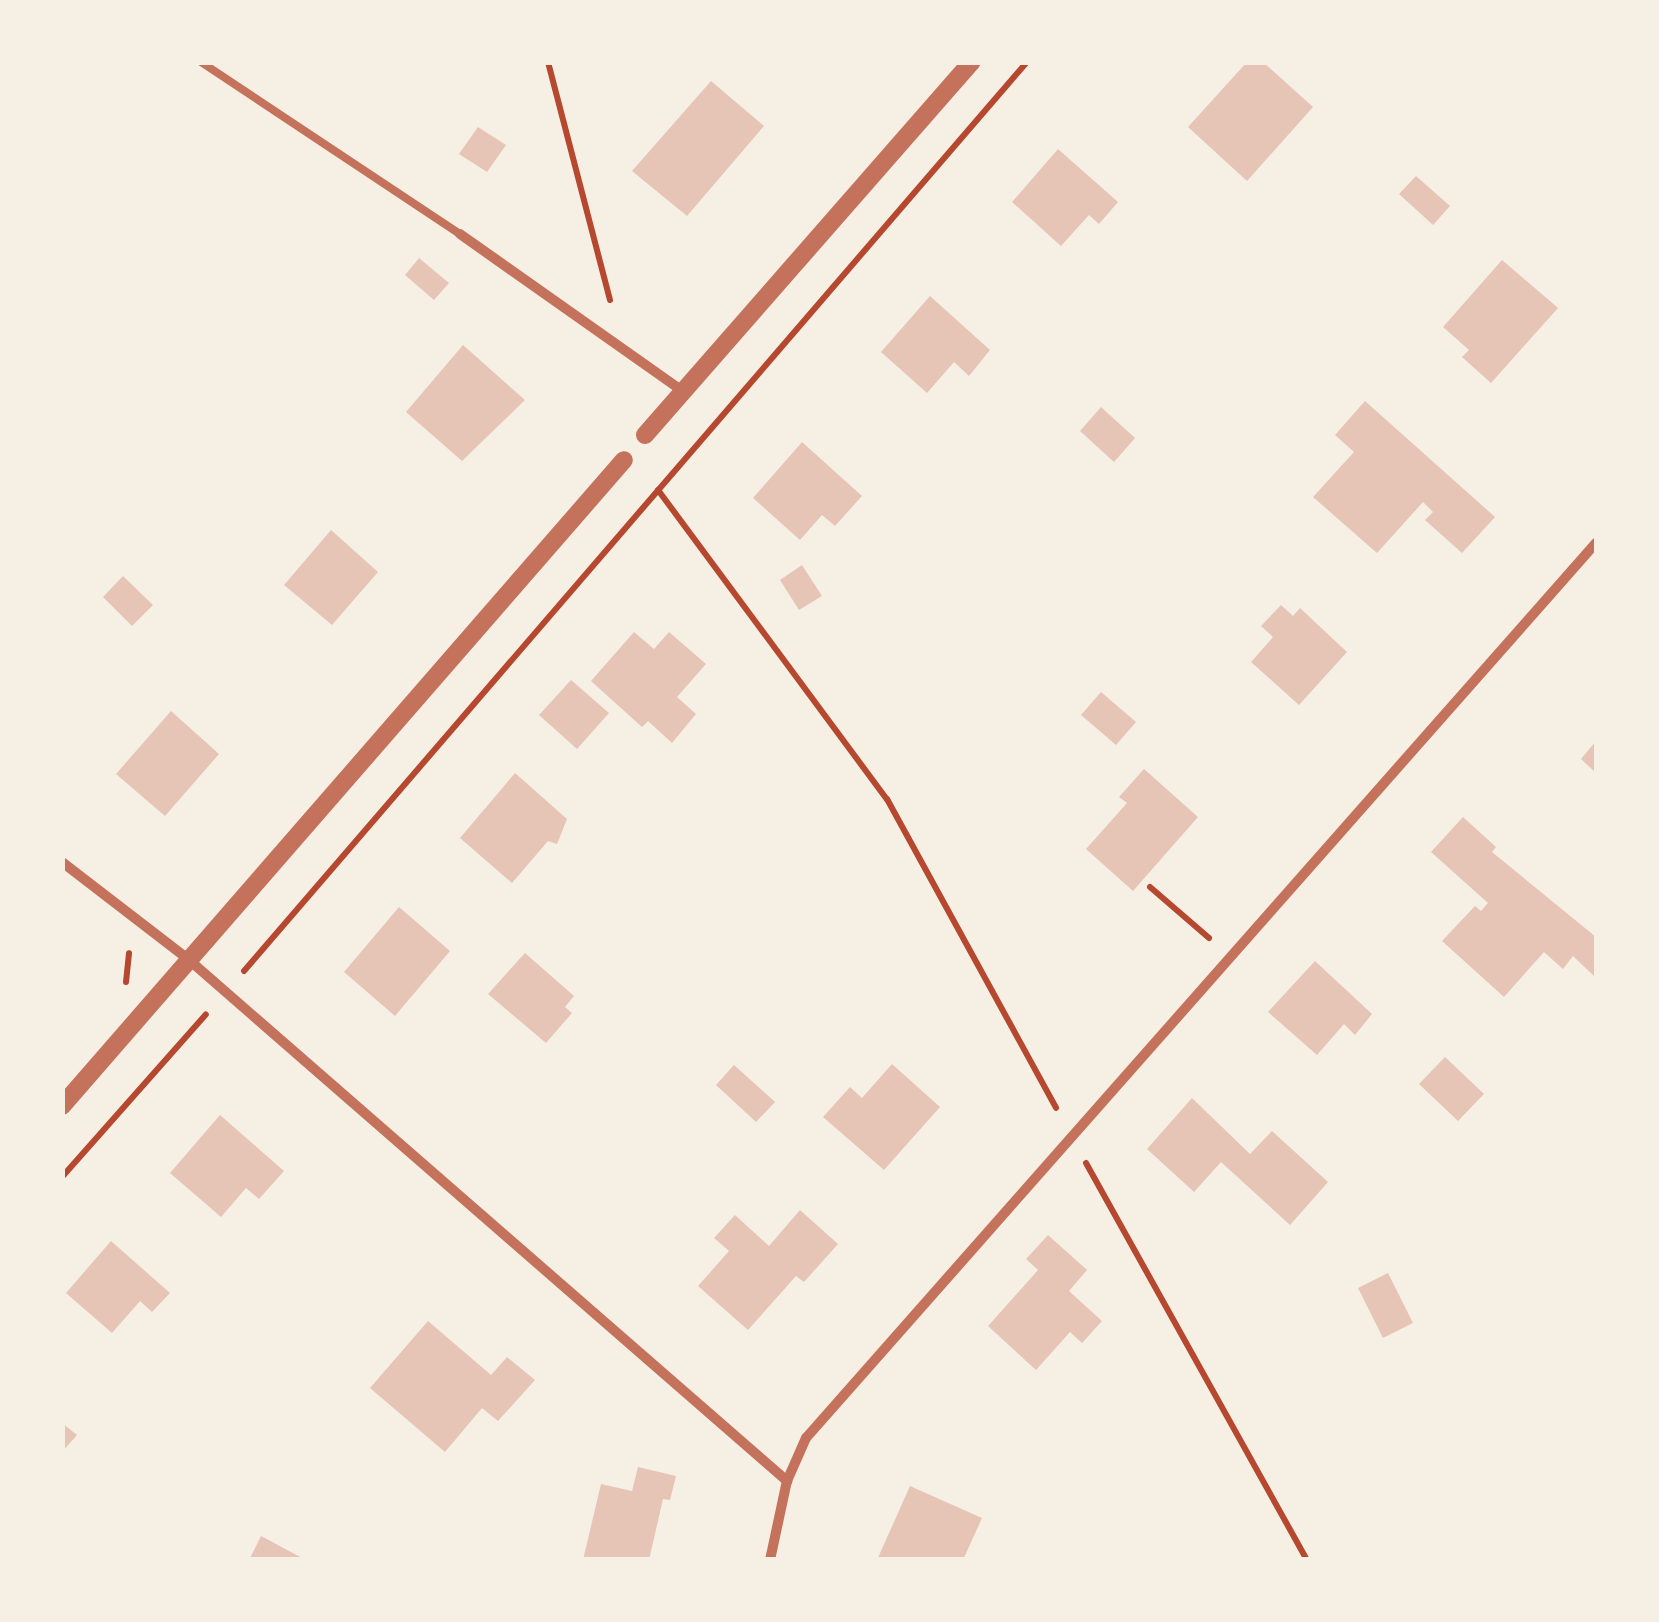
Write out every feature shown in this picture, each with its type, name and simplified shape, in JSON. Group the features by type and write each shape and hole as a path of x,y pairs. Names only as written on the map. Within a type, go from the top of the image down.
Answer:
{"street":[{"path":"645,434 972,62"},
{"path":"460,234 682,390"},
{"path":"62,1106 624,460"},
{"path":"770,1560 787,1481 806,1438 1228,955 1596,543"},
{"path":"62,862 188,959 787,1481"}],"lane":[{"path":"201,62 460,234"}],"path":[{"path":"548,62 608,282 612,307 603,335"},
{"path":"62,1178 1027,62"},
{"path":"658,490 887,798 1307,1560"},
{"path":"1150,887 1228,955"}],"building":[{"path":"1247,62 1263,62 1313,107 1247,181 1188,127"},
{"path":"711,81 764,126 687,216 632,171"},
{"path":"478,127 506,145 487,172 459,154"},
{"path":"1058,149 1118,202 1099,224 1089,215 1061,246 1012,202"},
{"path":"1416,176 1450,206 1433,225 1399,194"},
{"path":"419,258 449,283 434,300 405,275"},
{"path":"1502,260 1558,308 1491,383 1462,357 1469,350 1443,327"},
{"path":"930,296 990,350 969,376 954,362 927,393 881,352"},
{"path":"463,345 525,400 462,461 406,412"},
{"path":"1365,401 1495,517 1462,553 1425,520 1433,512 1423,502 1377,553 1313,497 1354,452 1335,435"},
{"path":"1101,407 1135,438 1114,462 1080,431"},
{"path":"802,442 862,496 835,526 822,515 800,540 753,498"},
{"path":"331,530 378,572 332,625 284,585"},
{"path":"802,565 822,596 799,610 780,580"},
{"path":"123,576 153,605 132,626 103,597"},
{"path":"1281,605 1293,616 1300,608 1347,652 1299,705 1251,662 1273,637 1261,626"},
{"path":"634,632 654,649 669,632 706,664 677,697 696,714 672,743 648,721 642,727 591,681"},
{"path":"571,680 609,713 577,749 539,715"},
{"path":"1101,692 1136,722 1116,745 1081,715"},
{"path":"171,711 219,754 165,816 116,774"},
{"path":"1596,741 1596,773 1581,759"},
{"path":"1144,769 1198,817 1133,891 1086,849 1127,803 1119,797"},
{"path":"515,773 567,819 557,844 548,841 512,883 460,838"},
{"path":"1463,817 1496,847 1492,852 1596,937 1596,978 1573,956 1563,969 1544,952 1504,997 1442,941 1475,906 1481,911 1488,903 1431,852"},
{"path":"399,907 450,951 395,1016 344,972"},
{"path":"525,953 574,996 565,1007 572,1013 546,1043 488,994"},
{"path":"1315,961 1372,1014 1355,1035 1344,1024 1317,1055 1268,1012"},
{"path":"1445,1057 1484,1094 1458,1121 1419,1084"},
{"path":"892,1064 940,1107 884,1170 823,1117 850,1087 862,1098"},
{"path":"734,1065 775,1102 756,1122 716,1085"},
{"path":"1192,1098 1250,1154 1272,1131 1328,1182 1290,1225 1221,1162 1194,1192 1147,1149"},
{"path":"220,1115 284,1171 259,1199 246,1188 221,1217 170,1173"},
{"path":"800,1210 838,1244 804,1282 796,1276 748,1330 698,1286 729,1251 714,1238 735,1215 769,1246"},
{"path":"1048,1235 1087,1270 1069,1291 1102,1321 1082,1343 1070,1332 1036,1370 988,1326 1038,1270 1026,1259"},
{"path":"111,1241 170,1293 152,1312 140,1301 112,1333 66,1293"},
{"path":"1388,1273 1413,1323 1383,1338 1358,1288"},
{"path":"428,1321 491,1375 507,1357 535,1380 498,1421 482,1408 445,1452 370,1388"},
{"path":"62,1423 77,1435 62,1452"},
{"path":"638,1467 676,1476 670,1500 663,1499 649,1560 583,1560 601,1484 632,1491"},
{"path":"910,1486 982,1518 963,1560 877,1560"},
{"path":"261,1536 306,1560 249,1560"}]}
